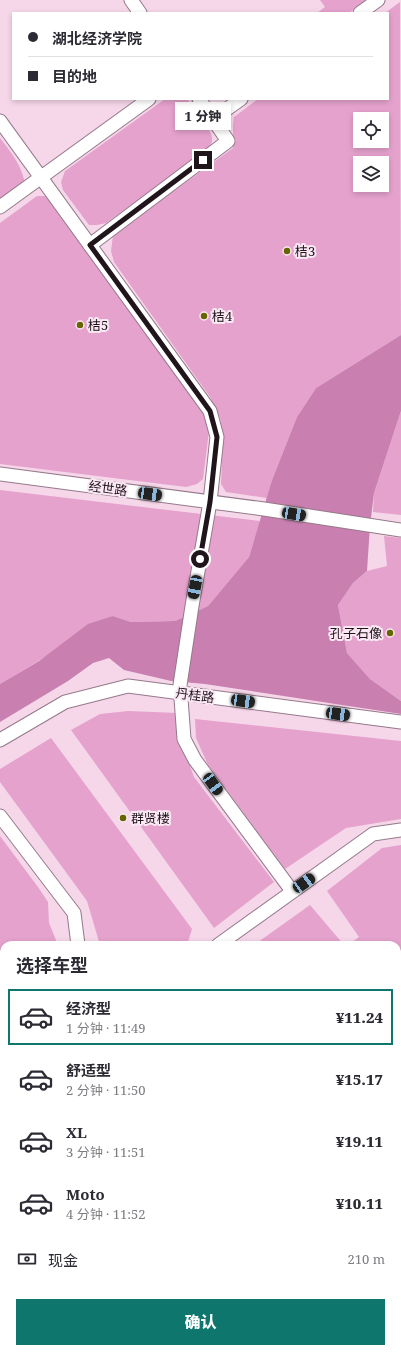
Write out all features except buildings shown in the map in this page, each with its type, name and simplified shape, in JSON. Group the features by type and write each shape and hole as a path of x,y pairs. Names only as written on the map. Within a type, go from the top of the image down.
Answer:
{"street":[{"path":"131,0 139,12"},
{"path":"361,12 378,0"},
{"path":"0,207 148,100"},
{"path":"90,245 228,141 200,100"},
{"path":"213,119 240,100"},
{"path":"0,121 210,411 217,437 210,502 192,606 180,689 184,739 195,760 292,891"},
{"name":"经世路","path":"0,474 264,509 401,530"},
{"name":"丹桂路","path":"0,740 66,702 128,686 180,689 401,722"},
{"path":"0,816 74,913 78,941"},
{"path":"223,941 373,834 401,830"}],"shaded area":[{"path":"320,0 367,0 350,12 318,12 325,7"},
{"path":"400,2 401,335 316,388 297,417 272,480 267,498 226,492 221,484 223,434 220,418 210,397 114,262 111,251 113,235 233,148 234,117 257,100 389,100 389,12 386,12"},
{"path":"164,100 188,100 203,119 212,137 208,150 106,223 89,225 63,190 61,182 65,171"},
{"path":"0,138 19,165 25,184 0,202"},
{"path":"37,196 47,196 206,418 209,431 203,479 197,484 186,487 0,464 0,223"},
{"path":"401,335 401,411 374,493 367,571 353,583 338,605 347,653 370,679 401,701 401,714 205,684 171,681 124,670 109,658 93,663 68,681 0,722 0,684 39,661 88,624 113,616 131,622 175,621 208,606 249,557 272,480 297,417 316,388"},
{"path":"401,411 401,515 373,512 374,493"},
{"path":"0,490 260,521 249,557 208,606 175,621 131,622 113,616 0,684"},
{"path":"384,536 401,538 401,701 370,679 347,653 338,605 353,583 367,571 387,566"},
{"path":"128,711 178,713 181,741 194,777 274,882 214,928 71,730 100,714"},
{"path":"195,719 401,741 401,819 346,828 285,869 208,765 196,738"},
{"path":"51,738 192,929 188,941 99,941 87,901 0,782 0,769"},
{"path":"0,836 48,902 49,923 56,941 0,941"},
{"path":"401,845 401,941 354,941 359,937 327,891 382,848"},
{"path":"310,905 341,941 260,941"}],"place":[{"name":"桔3","path":"287,251"},
{"name":"桔4","path":"204,316"},
{"name":"桔5","path":"80,325"},
{"name":"孔子石像","path":"390,633"},
{"name":"群贤楼","path":"123,818"}],"route":[{"path":"200,559 210,502 217,437 210,411 90,245 203,160"}]}
